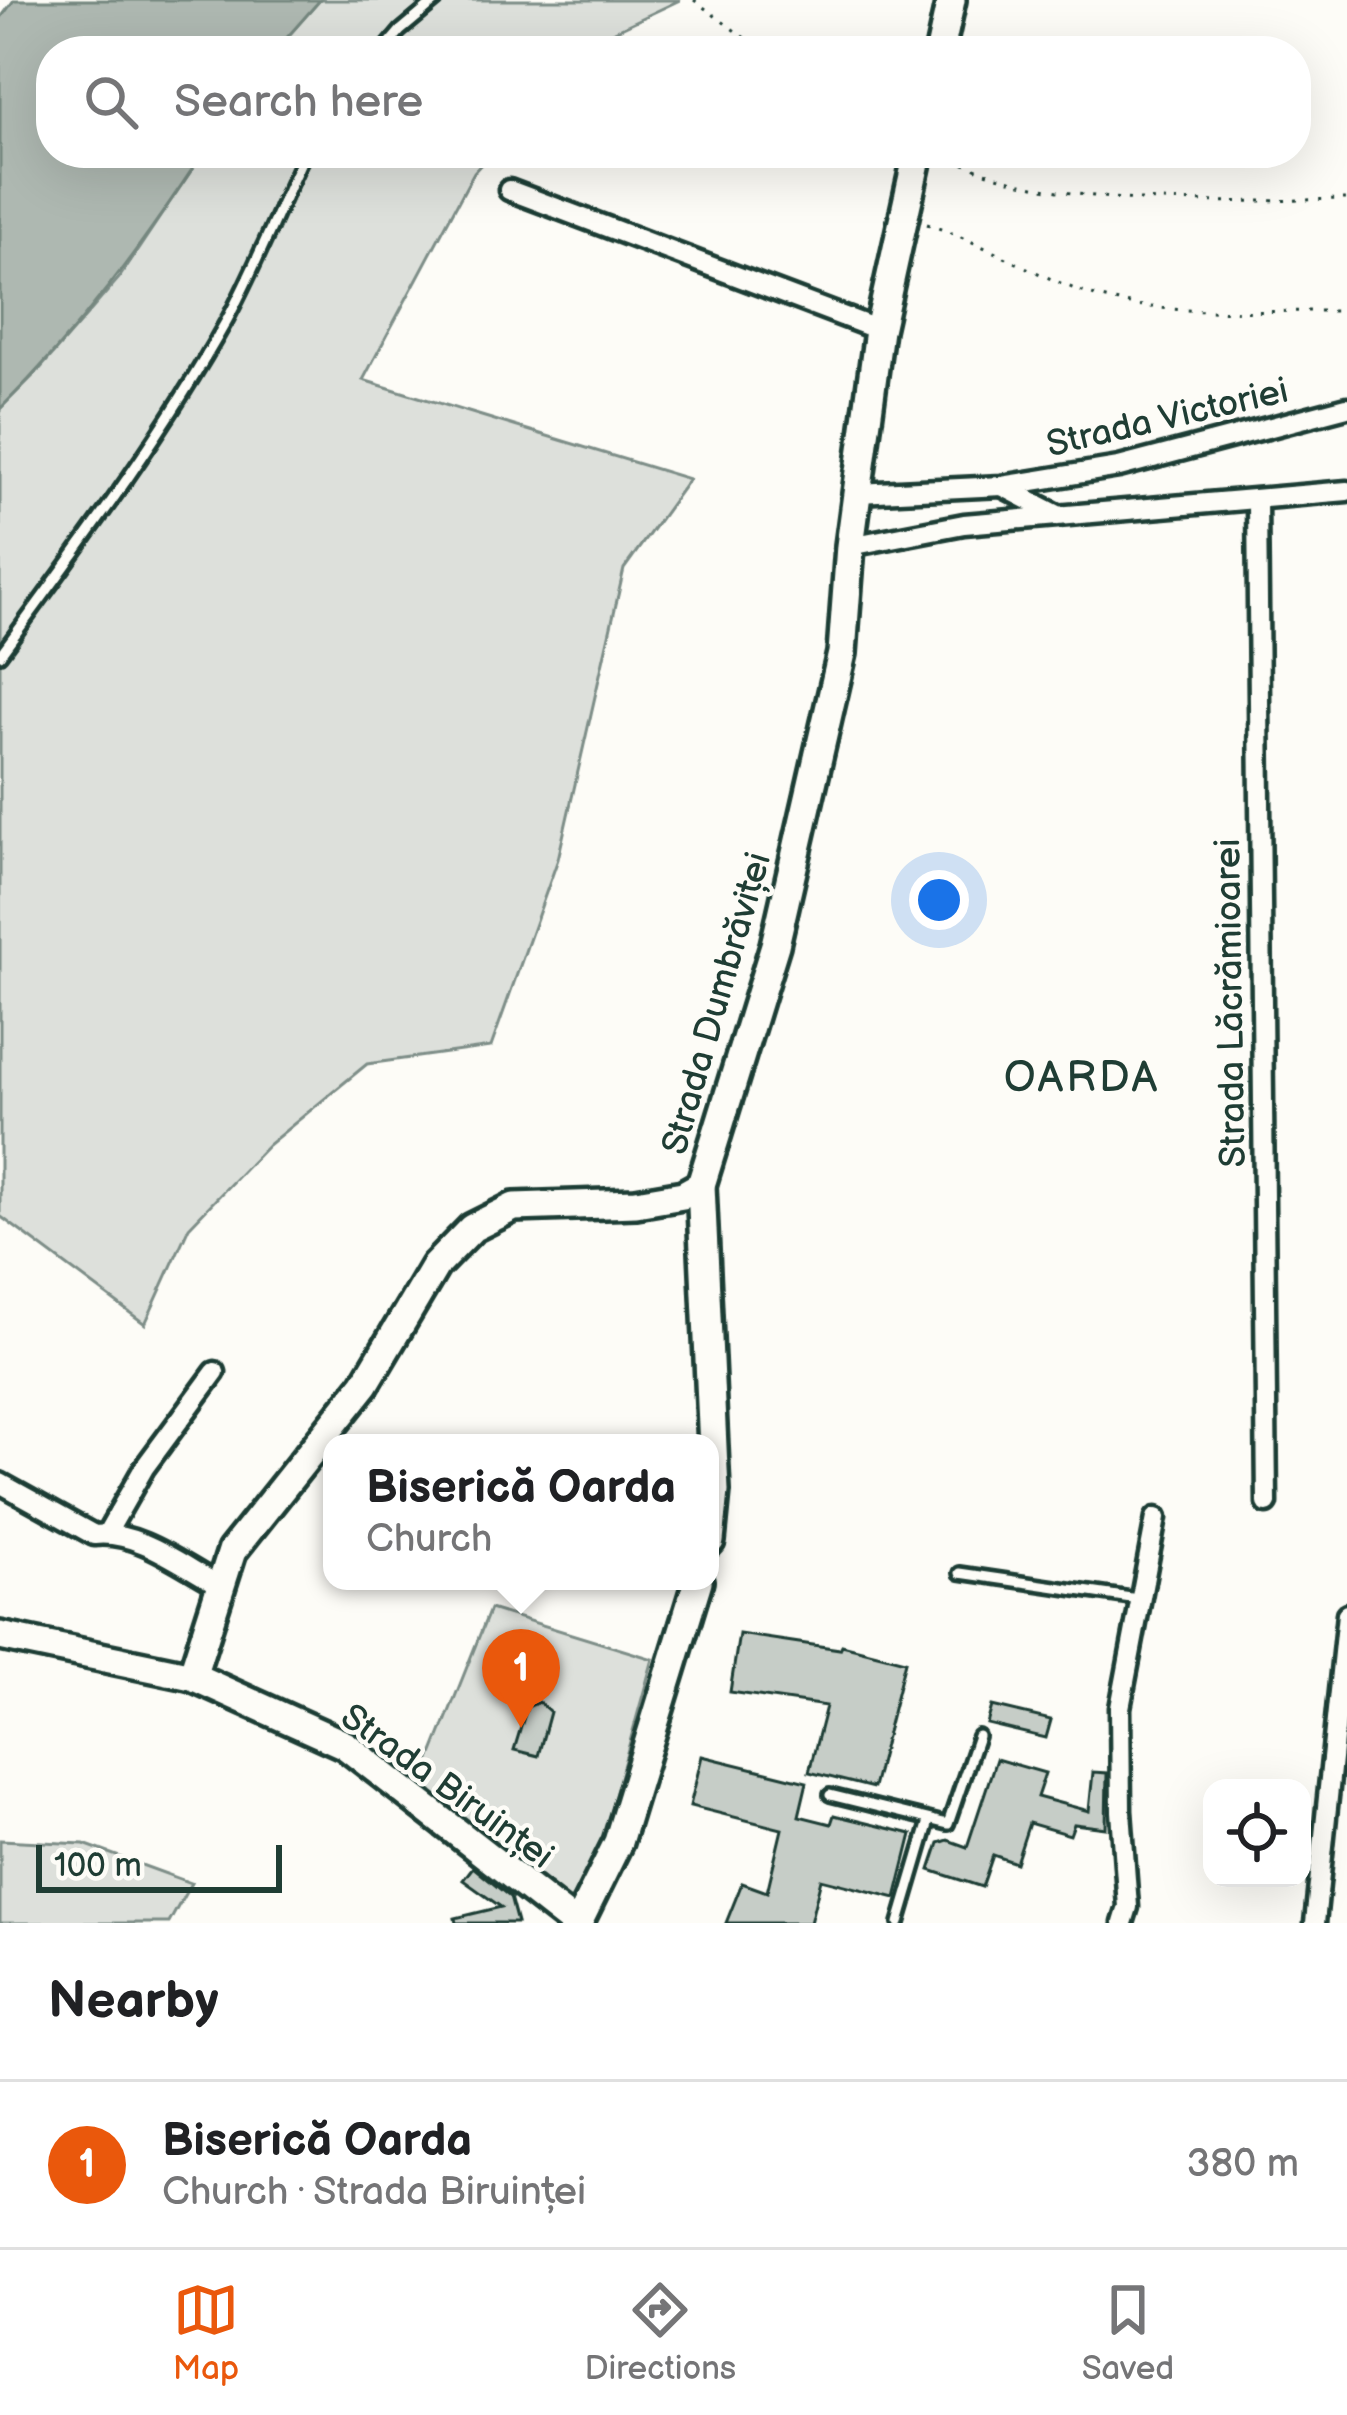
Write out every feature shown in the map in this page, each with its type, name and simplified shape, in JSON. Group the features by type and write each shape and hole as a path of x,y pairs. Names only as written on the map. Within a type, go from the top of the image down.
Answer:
{"main road":[{"path":"943,36 951,0"},
{"name":"Strada Dumbrăviței","path":"325,1434 365,1384 436,1266 472,1228 514,1208 636,1203 682,1195 701,1185 775,945 842,652 850,546 879,330 915,168"},
{"path":"701,1185 712,1434"},
{"name":"Strada Dumbrăviței","path":"192,1676 232,1551 323,1437"},
{"path":"576,1923 618,1842 695,1590"},
{"name":"Strada Biruinței","path":"0,1636 192,1676 344,1745 576,1923"}],"street":[{"path":"509,190 879,330"},
{"name":"Strada Victoriei","path":"857,493 1001,486 1119,467 1347,407"},
{"path":"964,524 1001,486 1056,514"},
{"path":"850,546 964,524 1347,491"},
{"name":"Strada Lăcrămioarei","path":"1257,501 1267,1503"},
{"path":"107,1533 144,1468 214,1372"},
{"path":"0,1483 94,1535 137,1540 219,1585"},
{"path":"1124,1923 1128,1906 1120,1811 1120,1708 1156,1518"},
{"path":"1315,1923 1347,1614"}],"lane":[{"path":"396,36 437,0"},
{"path":"0,655 125,484 186,391 229,316 298,168"},
{"path":"960,1573 1139,1599"},
{"path":"830,1795 942,1825 952,1818 978,1736"},
{"path":"899,1923 929,1821"}],"path":[{"path":"694,0 743,36"},
{"path":"970,168 1110,199 1347,200"},
{"path":"907,216 969,239 1083,293 1167,309 1347,311"}],"shaded area":[{"path":"14,0 320,0 288,36 36,36 36,168 193,168 109,286 0,409 0,19"},
{"path":"320,0 680,0 604,36 288,36"},
{"path":"193,168 478,168 363,380 689,479 624,569 558,859 491,1047 367,1064 268,1145 189,1227 145,1324 0,1216 0,409 119,278"},
{"path":"490,1609 653,1659 599,1853 570,1901 420,1785"},
{"path":"0,1840 84,1844 191,1883 169,1923 0,1923"}],"building":[{"path":"739,1634 840,1649 842,1645 905,1661 873,1788 809,1772 826,1706 730,1692"},
{"path":"539,1702 550,1712 538,1756 514,1750 527,1707"},
{"path":"992,1706 1051,1720 1046,1738 987,1724"},
{"path":"702,1756 807,1782 799,1816 831,1824 834,1815 912,1834 896,1898 821,1879 810,1923 726,1923 742,1883 767,1892 782,1829 690,1806"},
{"path":"996,1759 1045,1773 1037,1797 1089,1811 1093,1772 1107,1773 1106,1828 1074,1824 1070,1835 1029,1823 1016,1863 993,1855 982,1887 930,1870 939,1843 948,1840 967,1847"},
{"path":"473,1867 510,1897 517,1923 456,1923 455,1918 501,1907 463,1880"}],"place":[{"name":"Biserică Oarda","path":"521,1728"}],"district":[{"name":"OARDA","path":"1082,1076"}]}
